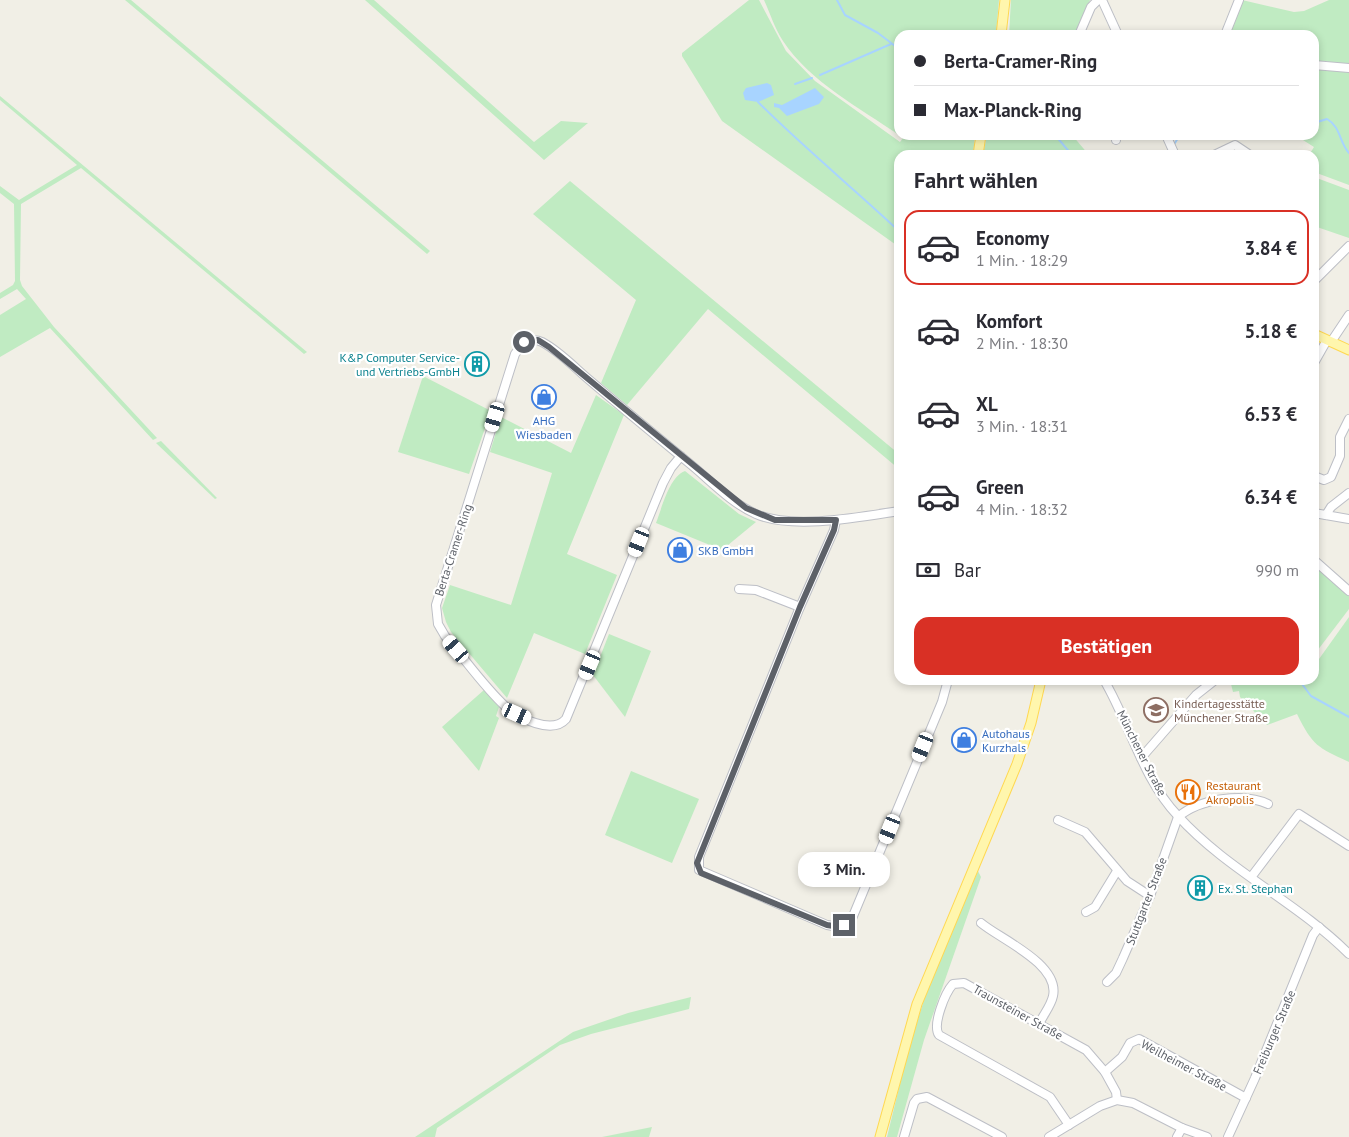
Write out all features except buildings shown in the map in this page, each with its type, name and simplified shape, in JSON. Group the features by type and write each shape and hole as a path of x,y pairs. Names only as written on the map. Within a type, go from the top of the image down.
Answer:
{"main road":[{"path":"1002,30 1005,0"},
{"path":"1319,336 1349,350"},
{"path":"880,1137 913,1018 1018,764 1031,723 1040,685"}],"street":[{"path":"1081,30 1090,7 1098,0"},
{"path":"1102,0 1116,30"},
{"path":"1227,30 1239,0"},
{"path":"1319,66 1349,68"},
{"path":"1224,150 1235,145 1242,150"},
{"path":"1319,276 1349,246"},
{"path":"1319,356 1349,315"},
{"name":"Berta-Cramer-Ring","path":"681,456 671,468 663,483 566,719 559,725 547,726 510,710 445,636 438,624 436,606 519,346 533,340 549,347 737,502 755,514 781,520 836,520 894,512"},
{"path":"1319,478 1324,480 1331,477 1340,456 1340,437 1349,419"},
{"path":"1326,515 1331,507 1349,493"},
{"path":"1319,514 1349,520"},
{"path":"836,520 834,530 800,607 699,857 698,867 701,873 827,925 840,927 851,921 938,710 946,685"},
{"path":"1319,564 1349,590"},
{"path":"739,589 756,590 800,607"},
{"name":"Münchener Straße","path":"1106,685 1158,789 1178,817 1203,841 1319,927 1349,954"},
{"path":"1142,758 1196,695 1209,685"},
{"path":"1178,817 1222,798 1249,798 1268,804"},
{"path":"1252,876 1299,814 1349,846"},
{"name":"Stuttgarter Straße","path":"1107,982 1116,973 1150,896 1178,817"},
{"path":"1058,820 1085,832 1117,871 1134,887 1150,896"},
{"path":"1086,912 1095,907 1117,871"},
{"path":"981,923 1027,953 1048,975 1053,987 1053,996 1039,1024"},
{"name":"Freiburger Straße","path":"1228,1137 1313,935 1319,927"},
{"name":"Traunsteiner Straße","path":"1069,1125 1050,1098 939,1035 935,1026 950,987 961,982 1086,1050 1095,1058 1105,1072 1116,1092 1118,1100"},
{"name":"Weilheimer Straße","path":"1105,1072 1122,1057 1130,1042 1139,1039 1246,1098"},
{"path":"904,1137 914,1103 917,1099 927,1097 1002,1137"},
{"path":"1049,1137 1100,1106 1118,1100 1133,1103 1182,1128 1207,1137"},
{"path":"1177,1137 1182,1128"}],"green space":[{"path":"125,0 131,0 430,251 427,254"},
{"path":"365,0 374,0 534,142 561,121 588,123 544,160"},
{"path":"749,0 759,0 786,51 815,81 894,138 894,140 900,142 902,140 974,140 974,150 894,150 894,243 722,121 682,56 682,53"},
{"path":"764,0 999,0 996,30 894,30 894,132 821,82 794,56 775,26"},
{"path":"1011,0 1090,0 1078,30 1009,30"},
{"path":"1242,0 1294,12 1304,11 1329,0 1349,0 1349,67 1319,64 1319,30 1231,30"},
{"path":"1319,69 1349,72 1349,185 1319,174 1319,150 1312,150 1314,147 1303,140 1319,140"},
{"path":"0,96 307,352 304,354 81,168 21,204 20,280 22,286 54,327 157,438 153,440 50,328 0,357 0,315 26,299 17,289 0,299 0,293 13,285 15,281 14,204 0,193 0,186 19,200 77,165 0,100"},
{"path":"986,140 1076,140 1085,150 984,150"},
{"path":"1319,179 1349,190 1349,238 1319,228"},
{"path":"570,181 894,450 894,465 708,309 627,405 601,383 636,300 533,214"},
{"path":"423,376 491,411 469,474 398,452"},
{"path":"596,395 624,415 567,554 617,575 585,654 534,633 507,698 451,632 442,608 450,585 511,605 552,473 490,452 500,419 503,418 571,453"},
{"path":"161,441 217,498 215,499 156,443"},
{"path":"685,471 739,514 756,522 722,550 656,523 670,486 679,474"},
{"path":"1319,568 1349,595 1349,609 1319,648"},
{"path":"1349,617 1349,762 1317,744 1307,733 1297,714 1267,725 1240,697 1239,691 1233,692 1231,685 1319,685 1319,659"},
{"path":"609,634 651,651 625,717 593,675"},
{"path":"484,690 499,707 496,716 499,718 479,771 442,727"},
{"path":"631,771 699,799 672,863 605,835"},
{"path":"978,871 981,877 924,1040 897,1137 887,1137 907,1055 927,990"},
{"path":"691,997 689,1009 591,1034 560,1045 437,1128 435,1137 415,1137 573,1032 628,1013"},
{"path":"652,1127 649,1137 602,1137"}],"water":[{"path":"767,83 771,85 774,95 758,102 745,100 743,93 746,88"},
{"path":"815,88 824,97 819,104 787,116 779,108 774,107 774,103 782,105"}],"waterway":[{"path":"837,0 845,15 878,33 894,45"},
{"path":"820,75 891,44"},
{"path":"795,84 812,78"},
{"path":"758,102 894,227"},
{"path":"1319,121 1327,119 1332,122 1349,153"},
{"path":"1059,140 1068,150"},
{"path":"1173,146 1177,140"},
{"path":"1303,685 1311,696 1349,717"}],"place":[{"name":"K&P Computer Service- und Vertriebs-GmbH","path":"477,364"},
{"name":"AHG Wiesbaden","path":"544,397"},
{"name":"SKB GmbH","path":"680,550"},
{"name":"Kindertagesstätte Münchener Straße","path":"1156,710"},
{"name":"Autohaus Kurzhals","path":"964,740"},
{"name":"Restaurant Akropolis","path":"1188,792"},
{"name":"Ex. St. Stephan","path":"1200,888"}],"route":[{"path":"524,342 538,340 549,347 737,502 755,514 775,520 836,520 834,530 827,542 800,607 697,863 701,873 827,925 834,927 844,925"}]}
